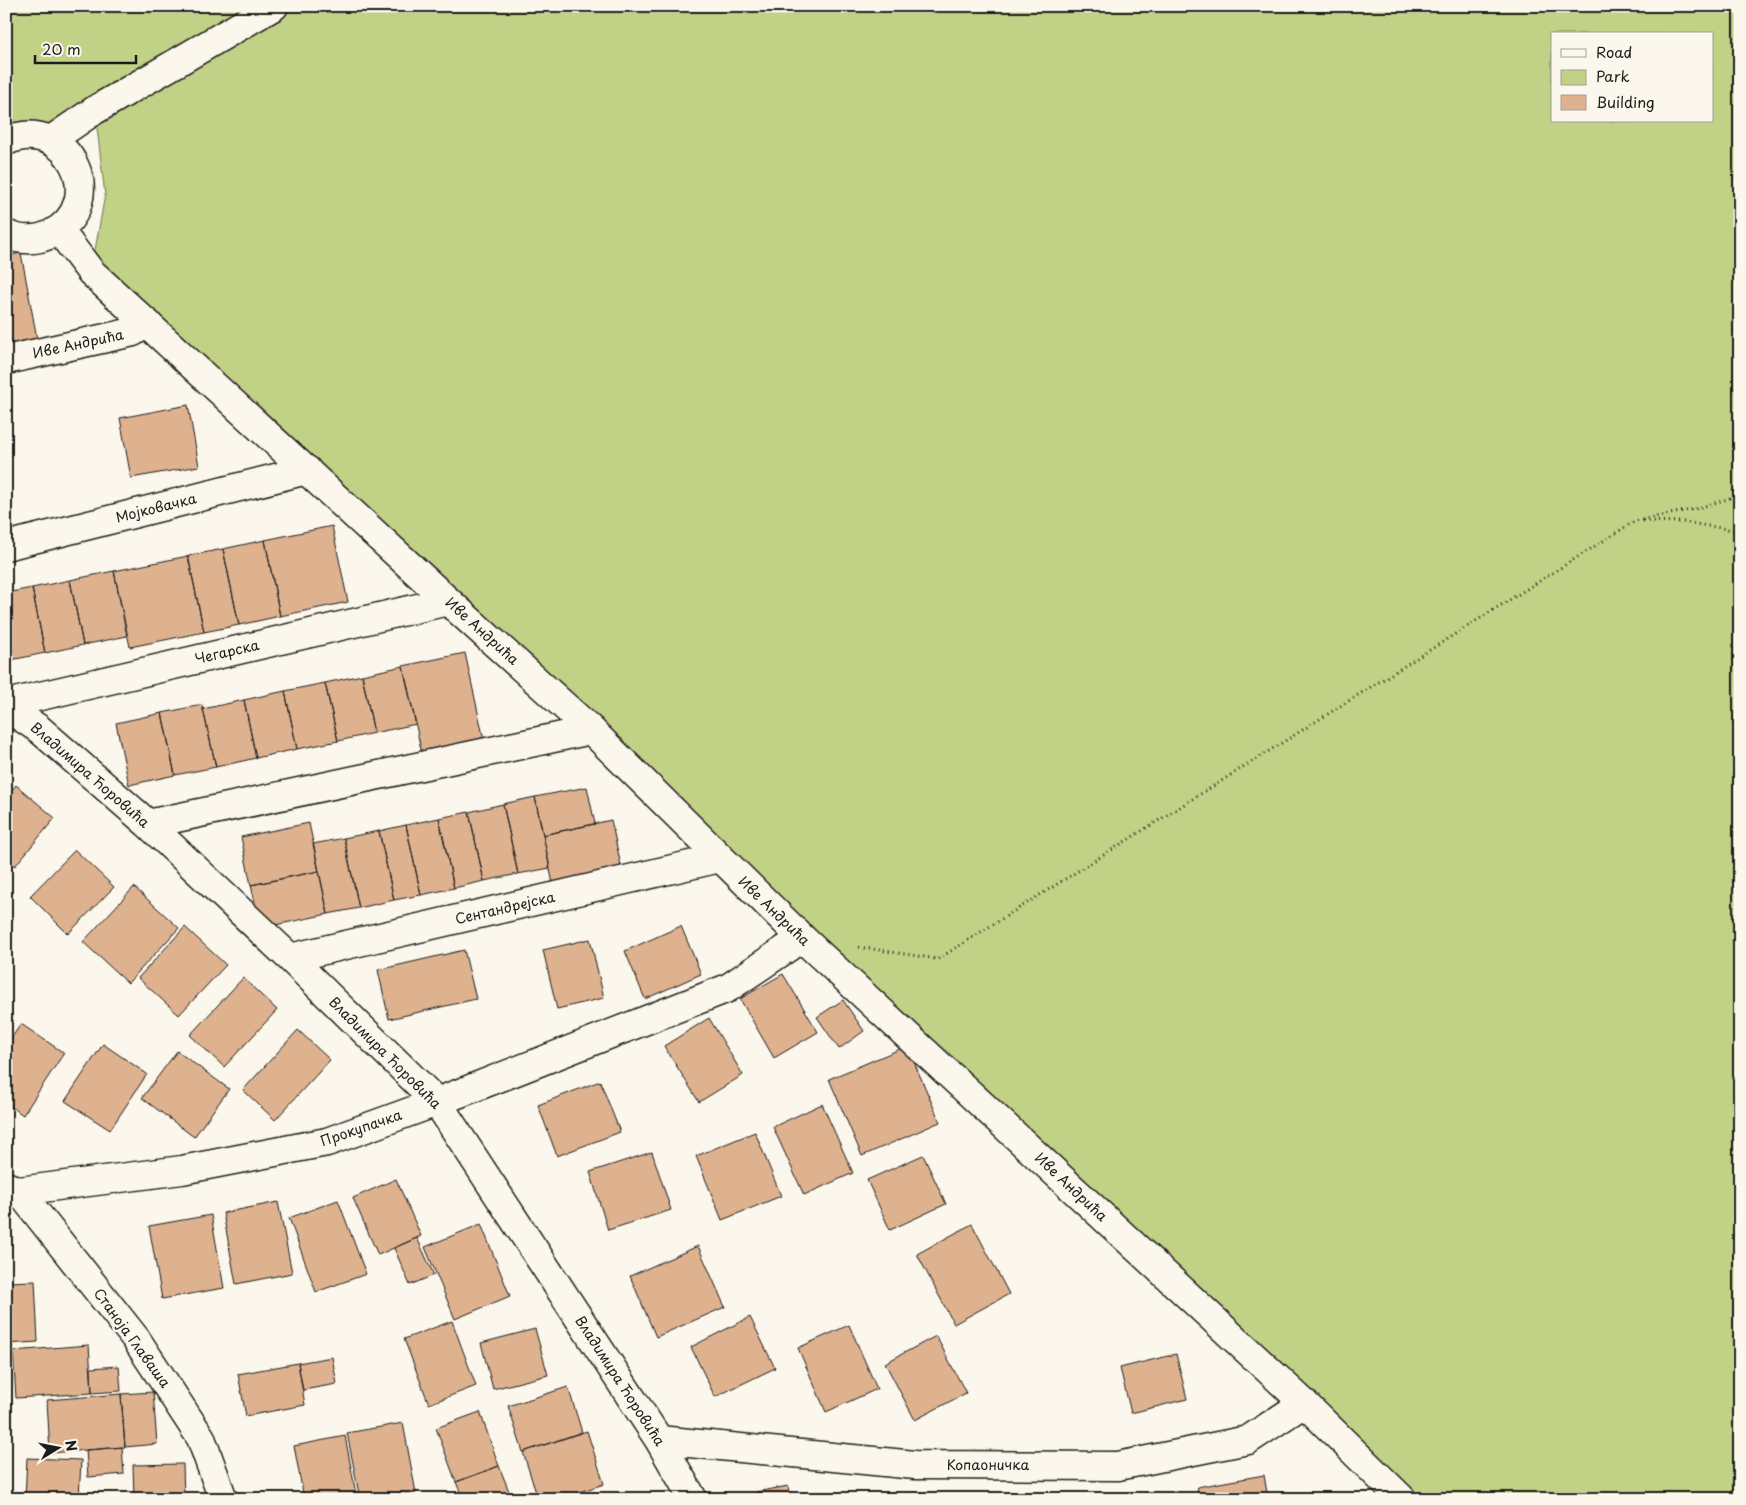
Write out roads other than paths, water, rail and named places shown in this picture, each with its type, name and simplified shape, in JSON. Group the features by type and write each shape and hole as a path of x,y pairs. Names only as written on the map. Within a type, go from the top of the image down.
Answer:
{"street":[{"path":"51,140 95,110 274,6"},
{"path":"6,141 16,136 34,135 51,140 66,151 76,166 80,184 78,202 70,218 59,230 44,237 29,240 6,234"},
{"name":"Иве Андрића","path":"59,230 91,272 591,730 802,938 1304,1403 1402,1499"},
{"name":"Иве Андрића","path":"6,360 133,332 147,323"},
{"name":"Мојковачка","path":"6,546 307,470"},
{"name":"Чегарска","path":"6,705 448,601"},
{"name":"Владимира Ћоровића","path":"6,705 39,729 148,824 290,958 437,1102 659,1440 693,1499"},
{"path":"148,824 591,730"},
{"name":"Сентандрејска","path":"290,958 720,858"},
{"name":"Прокупачка","path":"13,1188 182,1170 327,1142 437,1102 728,988 802,938"},
{"name":"Станоја Главаша","path":"13,1188 136,1339 201,1438 223,1499"},
{"name":"Копаоничка","path":"659,1440 915,1465 1118,1466 1248,1440 1304,1403"}]}
